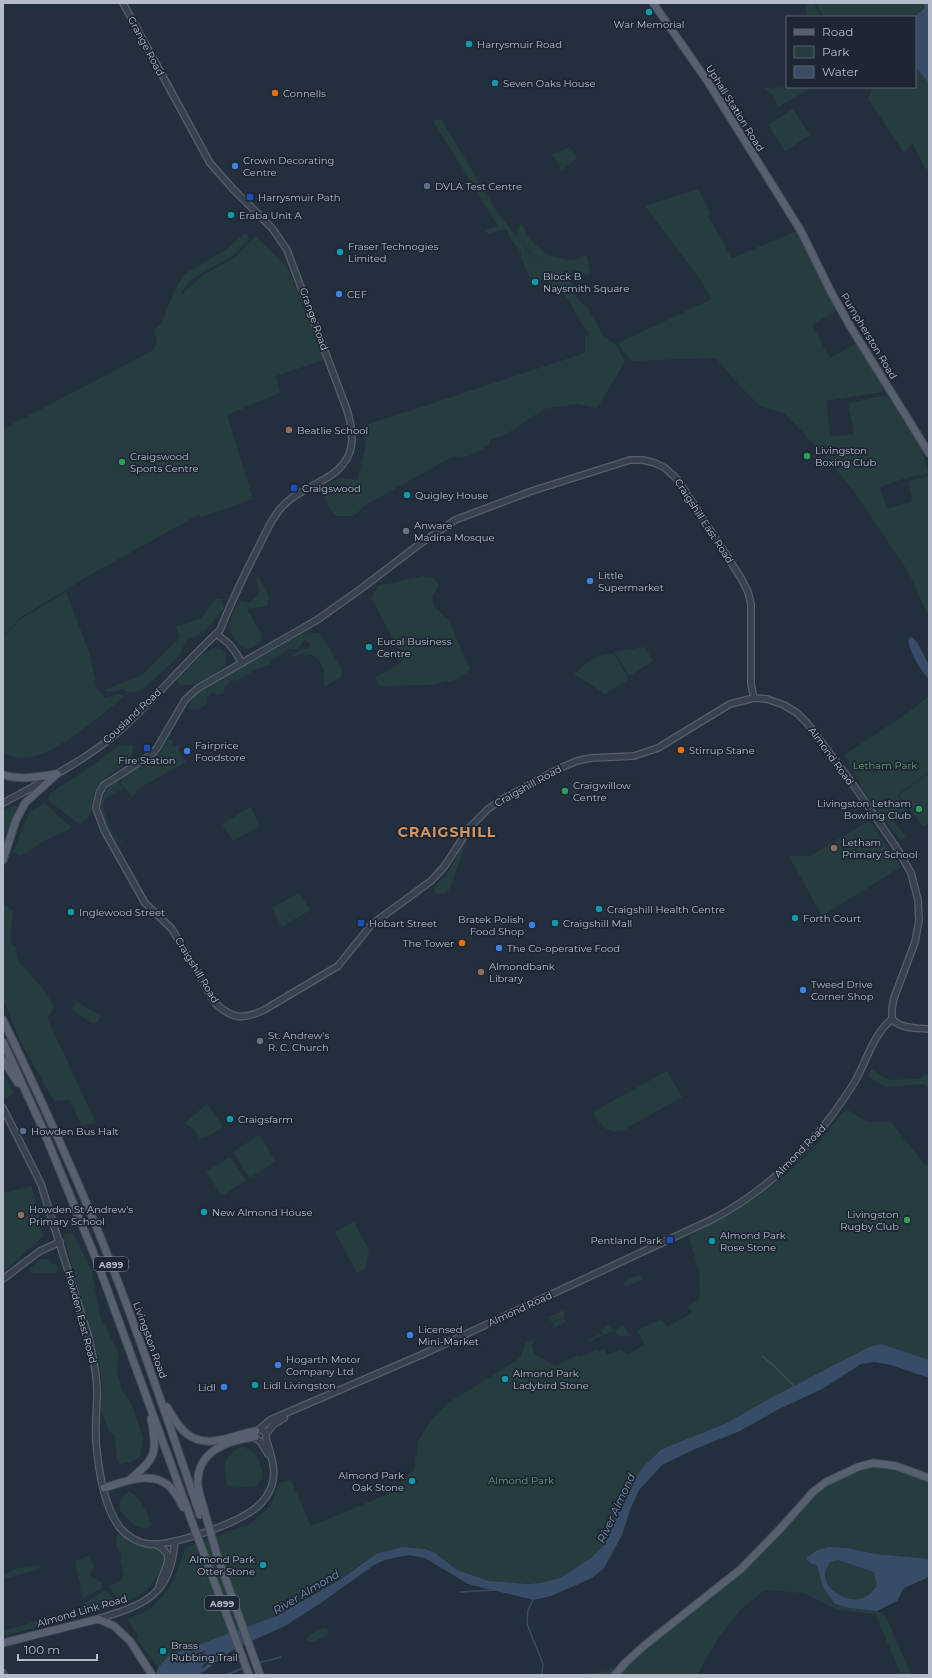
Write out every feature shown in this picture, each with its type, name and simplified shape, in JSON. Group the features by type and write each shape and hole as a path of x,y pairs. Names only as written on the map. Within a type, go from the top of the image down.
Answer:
{"main road":[{"name":"Uphall Station Road","path":"653,3 708,82 798,225"},
{"name":"Pumpherston Road","path":"798,225 850,326 929,453"},
{"path":"3,775 10,777 31,777 57,774"},
{"path":"3,860 16,820 26,803 57,774"},
{"name":"Livingston Road","path":"3,1020 50,1119 101,1239 155,1381 203,1514 216,1555 261,1675"},
{"name":"A899","path":"3,1042 31,1102 98,1264 190,1518 249,1675"},
{"name":"A899","path":"3,1060 31,1102"},
{"path":"155,1381 178,1427 193,1437 208,1441 219,1440 238,1434 261,1435"},
{"name":"A899","path":"129,1480 140,1472 152,1458 155,1444 146,1396"},
{"path":"203,1514 198,1487 198,1476 203,1463 209,1454 217,1448 239,1439 261,1435"},
{"path":"615,1675 633,1655 741,1569 775,1535 813,1492 826,1482 858,1467 873,1463 896,1466 929,1478"},
{"path":"104,1488 129,1480 155,1479 168,1485 173,1490 190,1518"},
{"path":"98,1619 114,1626 130,1641 151,1673"},
{"name":"Almond Link Road","path":"4,1643 98,1619"}],"street":[{"name":"Grange Road","path":"123,3 210,163 233,189 272,228 288,250 352,426 350,454 341,467 332,476 299,492 290,499 273,518 242,577 220,630 216,634"},
{"name":"Craigshill East Road","path":"416,546 455,520 542,488 630,460 643,460 655,463 672,473 683,486 741,578 750,598 752,684 754,698"},
{"name":"Craigshill Road","path":"416,546 330,611 191,694 183,704 152,754 104,785 99,793 96,808 104,830 145,903 172,929 215,1003 225,1012 244,1017 253,1015 338,966 370,925 431,881 444,867 470,827 488,809 501,800 560,768 577,761 591,758 634,756 658,748 730,704 754,698"},
{"path":"216,634 227,641 234,648 242,663"},
{"name":"Cousland Road","path":"3,802 57,774 116,733 147,704 191,657 216,634"},
{"name":"Almond Road","path":"261,1435 270,1420 421,1355 713,1219 755,1193 796,1157 826,1125 840,1106 881,1032 886,1024 892,1019 894,998 917,933 919,920 918,900 911,873 898,850 841,768 807,723 797,713 779,702 754,698"},
{"path":"892,1019 896,1023 907,1027 929,1029"},
{"name":"Howden East Road","path":"3,1108 41,1184 60,1242 94,1360 97,1391 96,1441 104,1488 109,1505 120,1527 132,1538 147,1544 155,1544"},
{"path":"3,1279 40,1251 60,1242"},
{"path":"155,1544 175,1541 217,1527 239,1518 256,1508 264,1501 269,1493 274,1477 274,1467 261,1435"},
{"name":"Almond Link Road","path":"98,1619 137,1606 146,1601 158,1590 169,1572 174,1557 175,1541"},
{"path":"155,1544 165,1549 168,1554 168,1563 160,1580 158,1590"}],"green space":[{"path":"806,3 814,3 820,16 818,15 806,15"},
{"path":"815,3 929,3 929,170 925,168 912,143 904,153 868,99 873,88 916,88 916,16 822,16"},
{"path":"764,88 810,88 778,107 773,95"},
{"path":"793,109 810,135 785,151 768,125"},
{"path":"441,119 498,213 512,231 519,236 516,233 519,226 522,224 534,243 551,256 567,260 577,259 583,255 587,257 591,274 569,278 577,299 588,308 604,337 616,345 625,362 597,408 577,404 544,409 505,435 490,440 488,446 469,456 452,457 364,506 354,516 336,516 326,502 325,486 339,478 357,480 366,445 363,426 585,353 585,337 590,335 563,293 558,289 555,292 544,279 532,283 521,258 521,252 510,238 507,229 489,234 485,231 498,226 433,121","holes":["519,236 527,249 544,268 526,249"]},
{"path":"570,147 577,158 561,172 559,170 560,166 552,154"},
{"path":"698,189 711,214 708,216 732,258 797,231 837,310 812,325 830,358 857,343 883,389 882,392 826,401 830,437 854,434 848,403 883,396 888,397 922,450 928,473 903,479 880,487 887,509 912,501 908,481 929,477 929,617 909,573 853,490 823,454 785,414 760,406 738,384 716,358 631,361 618,343 712,299 699,278 645,206"},
{"name":"Craigswood Sports Centre","path":"245,233 250,239 233,256 192,279 182,294 205,274 234,258 255,236 287,267 324,360 276,376 280,393 227,415 253,499 201,517 200,514 198,515 88,576 20,618 3,636 3,429 152,351 157,342 154,330 162,322 175,289 185,274 228,248"},
{"path":"257,575 269,596 267,606 247,609 261,633 262,640 252,648 247,649 234,639 230,627 233,615 241,601 249,603 259,594 256,577"},
{"path":"422,576 433,577 439,585 432,596 434,606 449,621 470,670 455,680 430,685 380,686 375,678 402,662 393,638 371,598 378,586"},
{"path":"66,592 89,652 97,690 105,697 119,694 125,696 77,734 50,750 36,756 24,758 3,753 3,637 21,619"},
{"path":"216,599 222,599 224,608 205,631 186,641 178,657 142,690 130,693 122,689 109,692 104,690 142,675 180,637 176,627 201,618"},
{"path":"305,632 319,633 323,638 342,669 341,677 324,687 323,668 316,658 311,654 305,656 303,653 293,657 290,656 302,649 309,649 310,643 305,640 298,648 288,649 271,661 271,665 255,670 236,681 232,680 224,687 224,693 218,695 211,692 208,697 207,704 202,707 196,710 188,708 195,695 202,689"},
{"path":"644,647 653,661 629,676 614,652"},
{"path":"213,648 221,649 226,653 226,663 206,679 193,684 181,685 177,681 202,655"},
{"path":"603,654 614,654 629,679 605,694 574,674 589,661"},
{"name":"Letham Park","path":"929,696 929,772 897,795 908,810 894,821 906,837 901,841 867,796 844,755 908,713"},
{"path":"171,739 174,747 175,745 182,746 178,749 186,762 136,790 136,794 131,797 126,788 123,788 121,783 122,777 155,758 164,747 167,740"},
{"path":"122,744 133,745 132,757 97,787 94,792 90,816 86,820 79,824 49,801 49,794"},
{"name":"Livingston Letham Bowling Club","path":"929,773 929,823 923,827 899,795"},
{"path":"121,778 119,783 122,789 104,800 103,805 108,821 118,841 125,842 120,843 114,839 110,833 104,821 101,807 104,794 108,788"},
{"path":"44,803 72,828 42,842 21,856 13,852 29,813"},
{"path":"15,805 19,807 10,826 3,847 3,810"},
{"path":"251,807 260,826 233,841 222,824"},
{"path":"869,821 901,867 822,916 789,856 810,856"},
{"path":"465,841 467,841 450,888 446,893 438,894 434,891 436,885 447,874"},
{"path":"299,893 310,910 282,927 272,908"},
{"path":"3,904 13,911 10,942 16,948 18,961 45,991 54,1008 47,1018 96,1123 81,1125 70,1100 54,1101 21,1043 3,999"},
{"path":"77,1002 101,1016 98,1022 92,1023 71,1009"},
{"path":"871,1069 889,1080 919,1079 926,1074 929,1078 929,1089 925,1084 885,1087 867,1076"},
{"path":"667,1071 682,1097 622,1131 612,1131 604,1127 598,1120 593,1112"},
{"path":"3,1073 14,1093 5,1099 3,1096"},
{"path":"207,1104 223,1127 207,1137 200,1139 194,1129 185,1123"},
{"name":"Almond Park","path":"846,1109 867,1122 891,1122 925,1165 929,1163 929,1360 881,1344 727,1423 662,1449 614,1523 605,1544 591,1558 560,1578 540,1583 528,1584 489,1581 457,1570 435,1553 425,1549 402,1547 389,1550 362,1563 340,1580 274,1617 168,1656 158,1668 136,1638 138,1636 127,1619 152,1607 159,1601 173,1580 180,1565 185,1548 250,1524 270,1507 279,1483 291,1480 311,1526 388,1494 414,1470 418,1441 432,1419 448,1403 520,1358 526,1343 534,1339 533,1344 531,1345 535,1354 555,1366 578,1355 580,1357 597,1350 598,1352 604,1348 607,1354 620,1350 628,1354 645,1345 637,1330 662,1319 667,1327 692,1313 688,1306 700,1299 699,1271 689,1237 734,1211 791,1170 810,1152"},
{"path":"259,1135 276,1161 250,1178 233,1152"},
{"path":"230,1157 246,1180 222,1196 206,1172"},
{"name":"Howden St Andrew's Primary School","path":"32,1186 43,1237 3,1272 3,1193"},
{"path":"354,1222 369,1250 366,1268 357,1273 335,1232"},
{"path":"73,1233 92,1271 100,1316 119,1357 117,1363 118,1378 123,1392 132,1405 143,1438 140,1457 132,1462 120,1464 116,1458 114,1435 109,1431 100,1406 102,1384 98,1356 63,1235"},
{"path":"42,1259 49,1259 52,1264 56,1264 59,1269 54,1273 31,1273 28,1269"},
{"path":"636,1276 642,1276 644,1279 625,1287 623,1282"},
{"path":"564,1310 564,1317 552,1322 547,1318"},
{"path":"564,1318 566,1322 546,1331 554,1327 552,1323"},
{"path":"610,1324 613,1331 588,1342 587,1340 603,1333 601,1330"},
{"path":"624,1326 631,1336 617,1335 615,1330"},
{"path":"241,1447 251,1451 261,1466 263,1477 257,1486 234,1488 227,1484 225,1462 230,1454"},
{"path":"873,1463 929,1478 929,1559 876,1554 846,1548 829,1547 810,1563 817,1566 823,1587 850,1608 877,1611 886,1616 911,1675 901,1675 875,1613 838,1610 804,1593 765,1590 742,1608 719,1637 697,1675 615,1675 621,1667 741,1569 813,1492"},
{"path":"129,1491 137,1497 145,1510 151,1525 147,1528 137,1526 119,1510 121,1499"},
{"path":"118,1533 139,1546 159,1549 164,1554 163,1565 157,1577 144,1592 125,1603 119,1601 108,1586 121,1580 123,1577 120,1559 121,1553 116,1544"},
{"path":"89,1556 94,1566 90,1573 92,1578 102,1582 102,1588 83,1598 79,1589 81,1587 75,1561"},
{"path":"838,1560 874,1572 877,1586 863,1598 851,1599 838,1594 829,1585 825,1574 830,1562"},
{"path":"40,1565 41,1569 3,1579 3,1575 18,1568"},
{"path":"106,1590 116,1602 116,1607 3,1636 3,1631 79,1609 86,1602"},
{"path":"323,1628 327,1629 329,1633 326,1636 313,1642 306,1640 309,1635"},
{"path":"616,1665 610,1675 580,1675 608,1671"}],"water":[{"path":"923,3 929,3 929,83 916,67 915,16 925,8"},
{"path":"912,637 917,642 929,665 928,678 918,665 912,653 909,638"},
{"path":"881,1344 929,1360 929,1378 891,1365 875,1362 861,1364 822,1389 777,1410 740,1431 695,1449 662,1465 639,1490 630,1510 622,1535 604,1568 592,1578 551,1596 533,1600 468,1584 425,1558 409,1555 398,1557 385,1560 374,1565 318,1605 285,1626 234,1649 199,1675 156,1675 158,1668 168,1656 274,1617 340,1580 376,1554 402,1547 425,1549 435,1553 457,1570 489,1581 528,1584 540,1583 560,1578 591,1558 605,1544 629,1487 646,1464 662,1449 727,1423 767,1400 869,1347","holes":["221,1648 219,1654 201,1670 204,1664","205,1651 206,1654 200,1659 183,1664 194,1654"]},
{"path":"829,1547 846,1548 876,1554 929,1559 929,1577 904,1588 897,1601 877,1611 850,1608 835,1604 823,1587 817,1566 810,1563 806,1558 818,1550","holes":["838,1560 874,1572 877,1586 867,1596 857,1599 851,1599 838,1594 829,1585 825,1574 830,1562"]}],"waterway":[{"path":"762,1356 794,1386"},
{"path":"460,1592 494,1590"},
{"path":"533,1600 528,1610 527,1624 543,1664 542,1675"},
{"name":"River Almond","path":"203,1659 232,1645"},
{"path":"258,1663 281,1657"},
{"path":"226,1675 243,1668"}],"place":[{"name":"War Memorial","path":"649,12"},
{"name":"Harrysmuir Road","path":"469,44"},
{"name":"Seven Oaks House","path":"495,83"},
{"name":"Connells","path":"275,93"},
{"name":"Crown Decorating Centre","path":"235,166"},
{"name":"DVLA Test Centre","path":"427,186"},
{"name":"Harrysmuir Path","path":"250,197"},
{"name":"Eraba Unit A","path":"231,215"},
{"name":"Fraser Technogies Limited","path":"340,252"},
{"name":"Block B Naysmith Square","path":"535,282"},
{"name":"CEF","path":"339,294"},
{"name":"Beatlie School","path":"289,430"},
{"name":"Livingston Boxing Club","path":"807,456"},
{"name":"Craigswood Sports Centre","path":"122,462"},
{"name":"Craigswood","path":"294,488"},
{"name":"Quigley House","path":"407,495"},
{"name":"Anware Madina Mosque","path":"406,531"},
{"name":"Little Supermarket","path":"590,581"},
{"name":"Eucal Business Centre","path":"369,647"},
{"name":"Fire Station","path":"147,748"},
{"name":"Stirrup Stane","path":"681,750"},
{"name":"Fairprice Foodstore","path":"187,751"},
{"name":"Craigwillow Centre","path":"565,791"},
{"name":"Livingston Letham Bowling Club","path":"919,809"},
{"name":"Letham Primary School","path":"834,848"},
{"name":"Craigshill Health Centre","path":"599,909"},
{"name":"Inglewood Street","path":"71,912"},
{"name":"Forth Court","path":"795,918"},
{"name":"Hobart Street","path":"361,923"},
{"name":"Craigshill Mall","path":"555,923"},
{"name":"Bratek Polish Food Shop","path":"532,925"},
{"name":"The Tower","path":"462,943"},
{"name":"The Co-operative Food","path":"499,948"},
{"name":"Almondbank Library","path":"481,972"},
{"name":"Tweed Drive Corner Shop","path":"803,990"},
{"name":"St. Andrew's R. C. Church","path":"260,1041"},
{"name":"Craigsfarm","path":"230,1119"},
{"name":"Howden Bus Halt","path":"23,1131"},
{"name":"New Almond House","path":"204,1212"},
{"name":"Howden St Andrew's Primary School","path":"21,1215"},
{"name":"Livingston Rugby Club","path":"907,1220"},
{"name":"Pentland Park","path":"670,1240"},
{"name":"Almond Park Rose Stone","path":"712,1241"},
{"name":"Licensed Mini-Market","path":"410,1335"},
{"name":"Hogarth Motor Company Ltd","path":"278,1365"},
{"name":"Almond Park Ladybird Stone","path":"505,1379"},
{"name":"Lidl Livingston","path":"255,1385"},
{"name":"Lidl","path":"224,1387"},
{"name":"Almond Park Oak Stone","path":"412,1481"},
{"name":"Almond Park Otter Stone","path":"263,1565"},
{"name":"Brass Rubbing Trail","path":"163,1651"}],"district":[{"name":"CRAIGSHILL","path":"447,832"}]}
